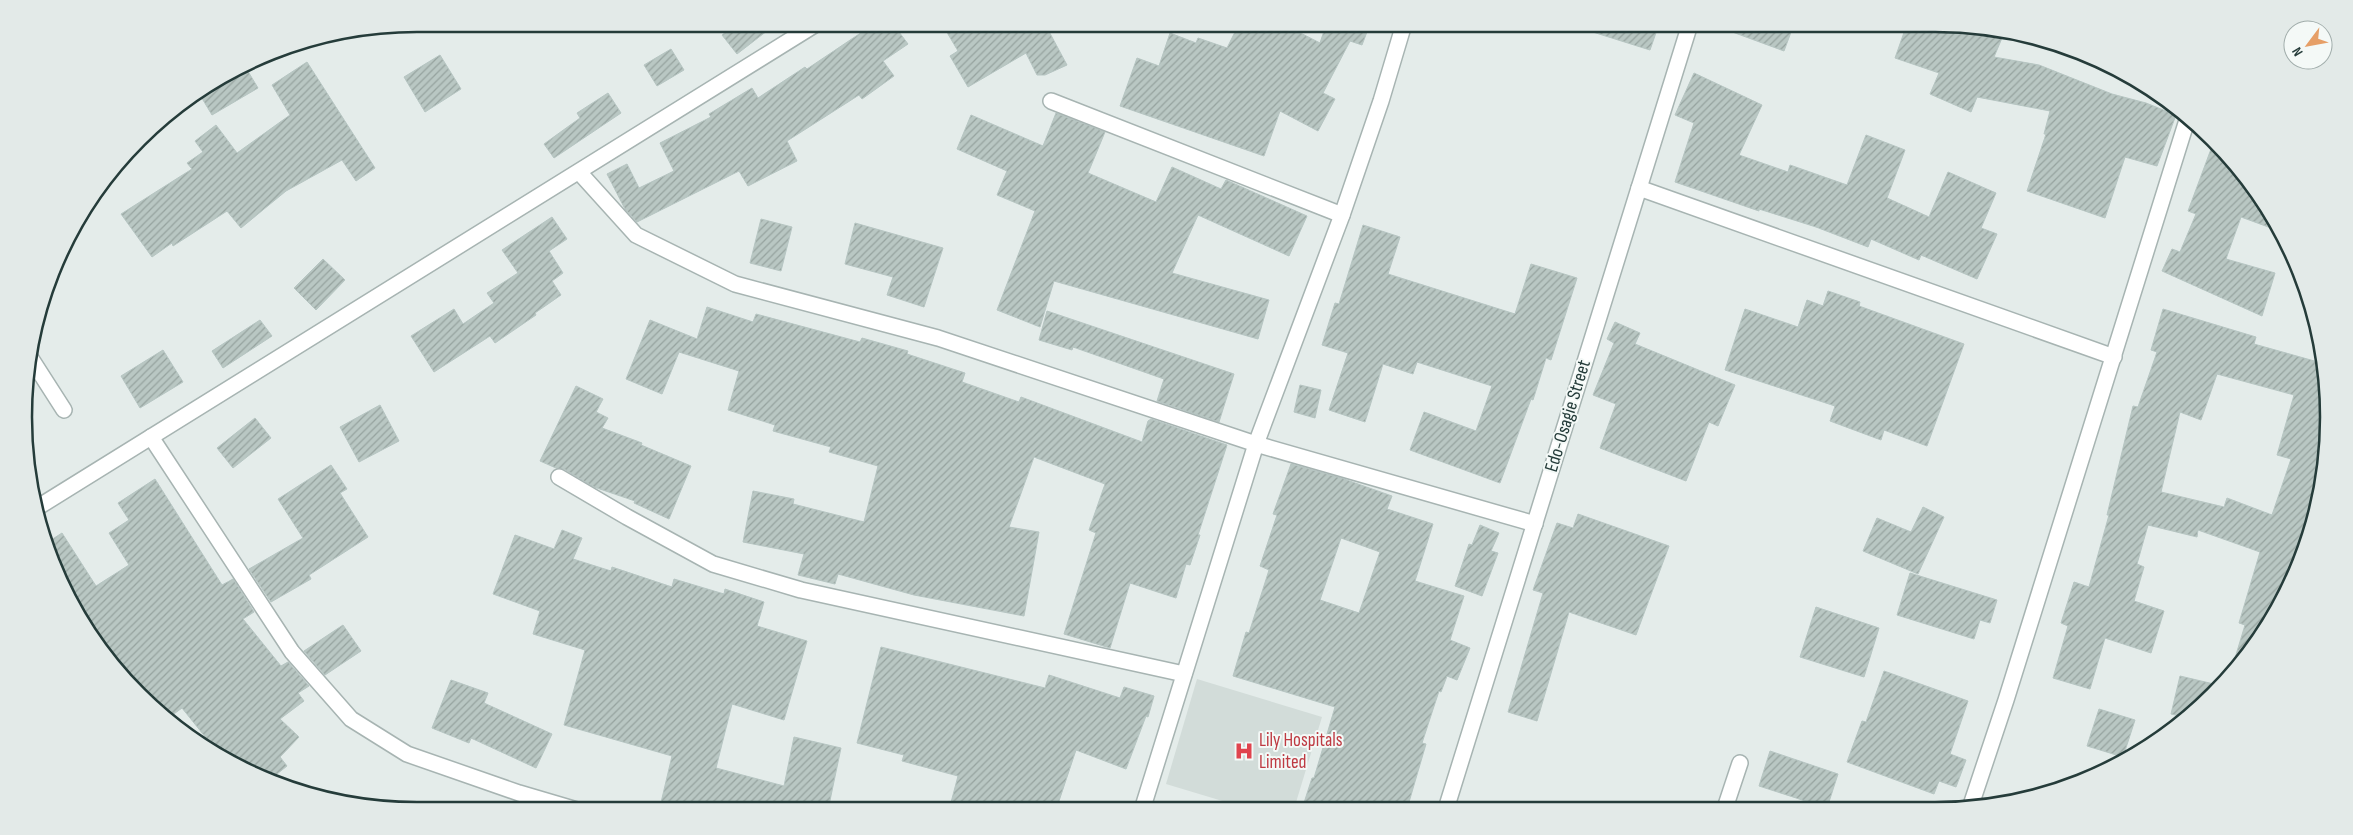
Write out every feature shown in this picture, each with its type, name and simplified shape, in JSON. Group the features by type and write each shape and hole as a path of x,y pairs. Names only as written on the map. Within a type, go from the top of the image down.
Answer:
{"street":[{"path":"43,505 803,32"},
{"path":"1144,802 1256,444 1342,215 1381,101 1402,32"},
{"name":"Edo-Osagie Street","path":"1448,802 1688,32"},
{"path":"1051,102 1342,215"},
{"path":"1972,801 2006,700 2186,125"},
{"path":"580,172 636,235 734,284 938,338 1256,444 1535,524"},
{"path":"1639,188 2114,357"},
{"path":"36,366 64,410"},
{"path":"151,437 292,652 351,719 407,754 550,802"},
{"path":"559,477 713,564 801,590 1184,674"},
{"path":"1727,802 1740,763"}],"shaded area":[{"name":"Lily Hospitals Limited","path":"1197,679 1322,717 1296,802 1226,802 1166,784"}],"building":[{"path":"726,32 766,32 737,54 722,35"},
{"path":"862,32 899,32 908,44 883,61 894,76 862,99 859,95 787,141 797,161 748,186 739,171 637,222 625,209 607,174 627,164 639,188 674,171 660,143 711,117 709,114 752,88 758,98 805,67 807,69"},
{"path":"947,32 1049,32 1067,65 1045,75 1037,75 1026,53 968,87 950,56 958,51"},
{"path":"1235,32 1299,32 1320,43 1324,32 1367,32 1362,45 1350,41 1323,93 1335,99 1318,131 1280,111 1264,156 1120,106 1137,58 1159,66 1170,33 1196,43 1198,38 1227,48"},
{"path":"1593,32 1656,32 1650,50"},
{"path":"1732,32 1791,32 1784,51"},
{"path":"1904,32 1961,33 2002,39 1994,57 2039,65 2112,94 2146,103 2175,117 2157,166 2125,157 2105,218 2027,191 2046,134 2044,134 2050,111 1977,97 1971,112 1930,94 1939,73 1895,58"},
{"path":"671,49 684,70 657,86 644,65"},
{"path":"440,55 461,89 425,112 404,77"},
{"path":"307,62 375,168 356,181 342,160 286,191 241,228 227,211 173,246 172,243 152,257 121,214 192,169 187,163 203,152 195,141 216,125 237,153 290,115 272,85"},
{"path":"248,72 258,88 212,115 202,98"},
{"path":"1694,73 1762,105 1739,155 1788,172 1790,165 1847,185 1866,135 1905,150 1887,198 1929,217 1948,172 1996,193 1981,228 1997,234 1977,279 1921,255 1919,260 1871,239 1868,247 1816,227 1759,209 1759,211 1675,182 1694,123 1675,115"},
{"path":"608,93 621,113 554,158 544,144 580,118 577,113"},
{"path":"1056,113 1105,132 1088,173 1156,202 1172,167 1221,189 1226,180 1307,216 1289,256 1198,215 1172,273 1269,300 1258,339 1054,281 1040,327 997,310 1035,211 997,195 1007,171 957,149 971,115 1043,146"},
{"path":"2211,149 2241,183 2271,228 2241,217 2226,259 2275,273 2262,316 2162,271 2172,249 2180,252 2196,214 2188,211"},
{"path":"552,217 567,239 549,251 563,273 552,281 561,295 495,343 490,336 434,372 411,336 454,309 463,324 494,303 487,293 518,273 502,250"},
{"path":"761,219 792,227 781,271 750,263"},
{"path":"855,223 943,248 924,307 887,295 893,277 845,264"},
{"path":"1363,225 1400,237 1388,274 1515,314 1531,264 1577,278 1551,360 1546,358 1533,400 1531,399 1500,483 1410,450 1424,412 1476,431 1492,386 1417,362 1413,374 1383,364 1365,422 1329,410 1348,353 1322,345 1335,303 1339,304"},
{"path":"323,259 345,280 316,310 294,288"},
{"path":"1828,291 1860,302 1859,306 1964,344 1927,446 1884,430 1881,440 1830,421 1835,406 1725,370 1745,309 1798,327 1807,300 1823,306"},
{"path":"707,307 753,322 756,314 860,342 862,338 908,351 907,354 965,373 962,382 1019,402 1021,397 1142,442 1148,421 1151,419 1227,445 1190,565 1186,564 1176,598 1130,583 1110,648 1064,634 1096,533 1089,530 1105,484 1034,457 1009,527 1039,532 1024,616 914,595 838,574 835,584 798,575 804,554 743,542 753,491 794,499 793,504 864,522 878,466 829,452 831,447 773,431 775,425 728,410 739,371 679,352 662,394 626,379 650,320 697,339"},
{"path":"2163,309 2256,337 2254,344 2316,361 2320,392 2320,443 2313,493 2300,541 2281,588 2256,631 2235,660 2245,625 2239,623 2260,552 2198,530 2197,537 2148,525 2137,564 2144,567 2134,601 2164,611 2151,653 2105,638 2090,689 2053,678 2068,626 2061,623 2074,582 2089,587 2109,515 2107,515 2133,406 2138,407 2157,352 2151,350","holes":["2217,374 2294,395 2277,455 2291,459 2272,515 2227,498 2224,507 2161,492 2180,412 2201,420"]},
{"path":"1047,311 1234,374 1219,422 1157,401 1164,379 1073,347 1072,350 1039,340"},
{"path":"260,320 272,336 223,368 212,351"},
{"path":"1615,322 1640,333 1635,344 1735,385 1718,426 1709,422 1686,481 1600,448 1616,404 1593,395 1614,343 1607,339"},
{"path":"163,350 183,382 140,408 121,376"},
{"path":"1300,385 1321,390 1315,418 1294,412"},
{"path":"576,386 603,399 596,412 608,418 602,428 642,443 641,445 691,466 669,519 634,503 635,501 594,487 564,469 556,468 540,461"},
{"path":"380,405 399,441 359,462 340,427"},
{"path":"255,418 271,438 233,468 217,448"},
{"path":"1291,464 1341,478 1392,496 1387,509 1433,524 1415,581 1464,596 1450,640 1470,648 1457,680 1447,676 1441,692 1439,691 1422,743 1426,744 1409,802 1304,802 1312,778 1314,778 1335,707 1233,676 1246,632 1249,633 1269,570 1260,566 1277,515 1273,514","holes":["1341,538 1380,552 1359,613 1320,600"]},
{"path":"331,465 347,489 340,493 368,537 309,575 311,579 271,602 249,569 303,538 278,499"},
{"path":"155,479 222,585 233,579 254,612 243,619 281,666 288,662 309,686 298,693 304,701 280,719 299,737 280,757 287,766 276,775 247,763 208,741 182,708 173,715 164,707 145,690 112,652 84,610 72,588 52,539 62,533 96,586 129,565 109,533 129,520 118,503"},
{"path":"1923,507 1944,517 1918,574 1863,551 1877,518 1911,532"},
{"path":"1578,514 1669,546 1636,635 1569,612 1537,721 1508,712 1543,593 1533,590 1557,523 1573,528"},
{"path":"1480,525 1499,533 1491,551 1498,553 1482,596 1455,586 1469,544 1472,545"},
{"path":"562,530 582,538 573,559 611,571 612,567 672,587 674,579 724,594 725,589 764,602 757,626 807,641 784,720 732,704 716,768 784,786 794,737 841,748 830,802 661,802 672,756 564,725 585,650 533,634 540,611 493,594 515,535 554,549"},
{"path":"1910,573 1997,600 1990,623 1980,620 1974,639 1897,615"},
{"path":"1816,607 1879,628 1864,677 1800,657"},
{"path":"343,625 361,651 325,675 304,651"},
{"path":"881,647 1045,688 1049,675 1120,698 1124,687 1154,696 1148,717 1146,716 1126,769 1076,750 1059,802 951,802 958,776 902,761 904,755 857,743"},
{"path":"1884,671 1968,701 1950,754 1966,760 1956,787 1939,781 1934,794 1847,762 1862,721 1866,722"},
{"path":"2180,676 2213,684 2179,716 2171,714"},
{"path":"451,680 488,693 484,703 552,734 536,768 471,738 469,743 432,728"},
{"path":"2099,709 2135,720 2124,753 2119,756 2087,746"},
{"path":"1770,751 1838,774 1829,802 1808,802 1759,786"}],"place":[{"name":"Lily Hospitals Limited","path":"1244,751"}]}
